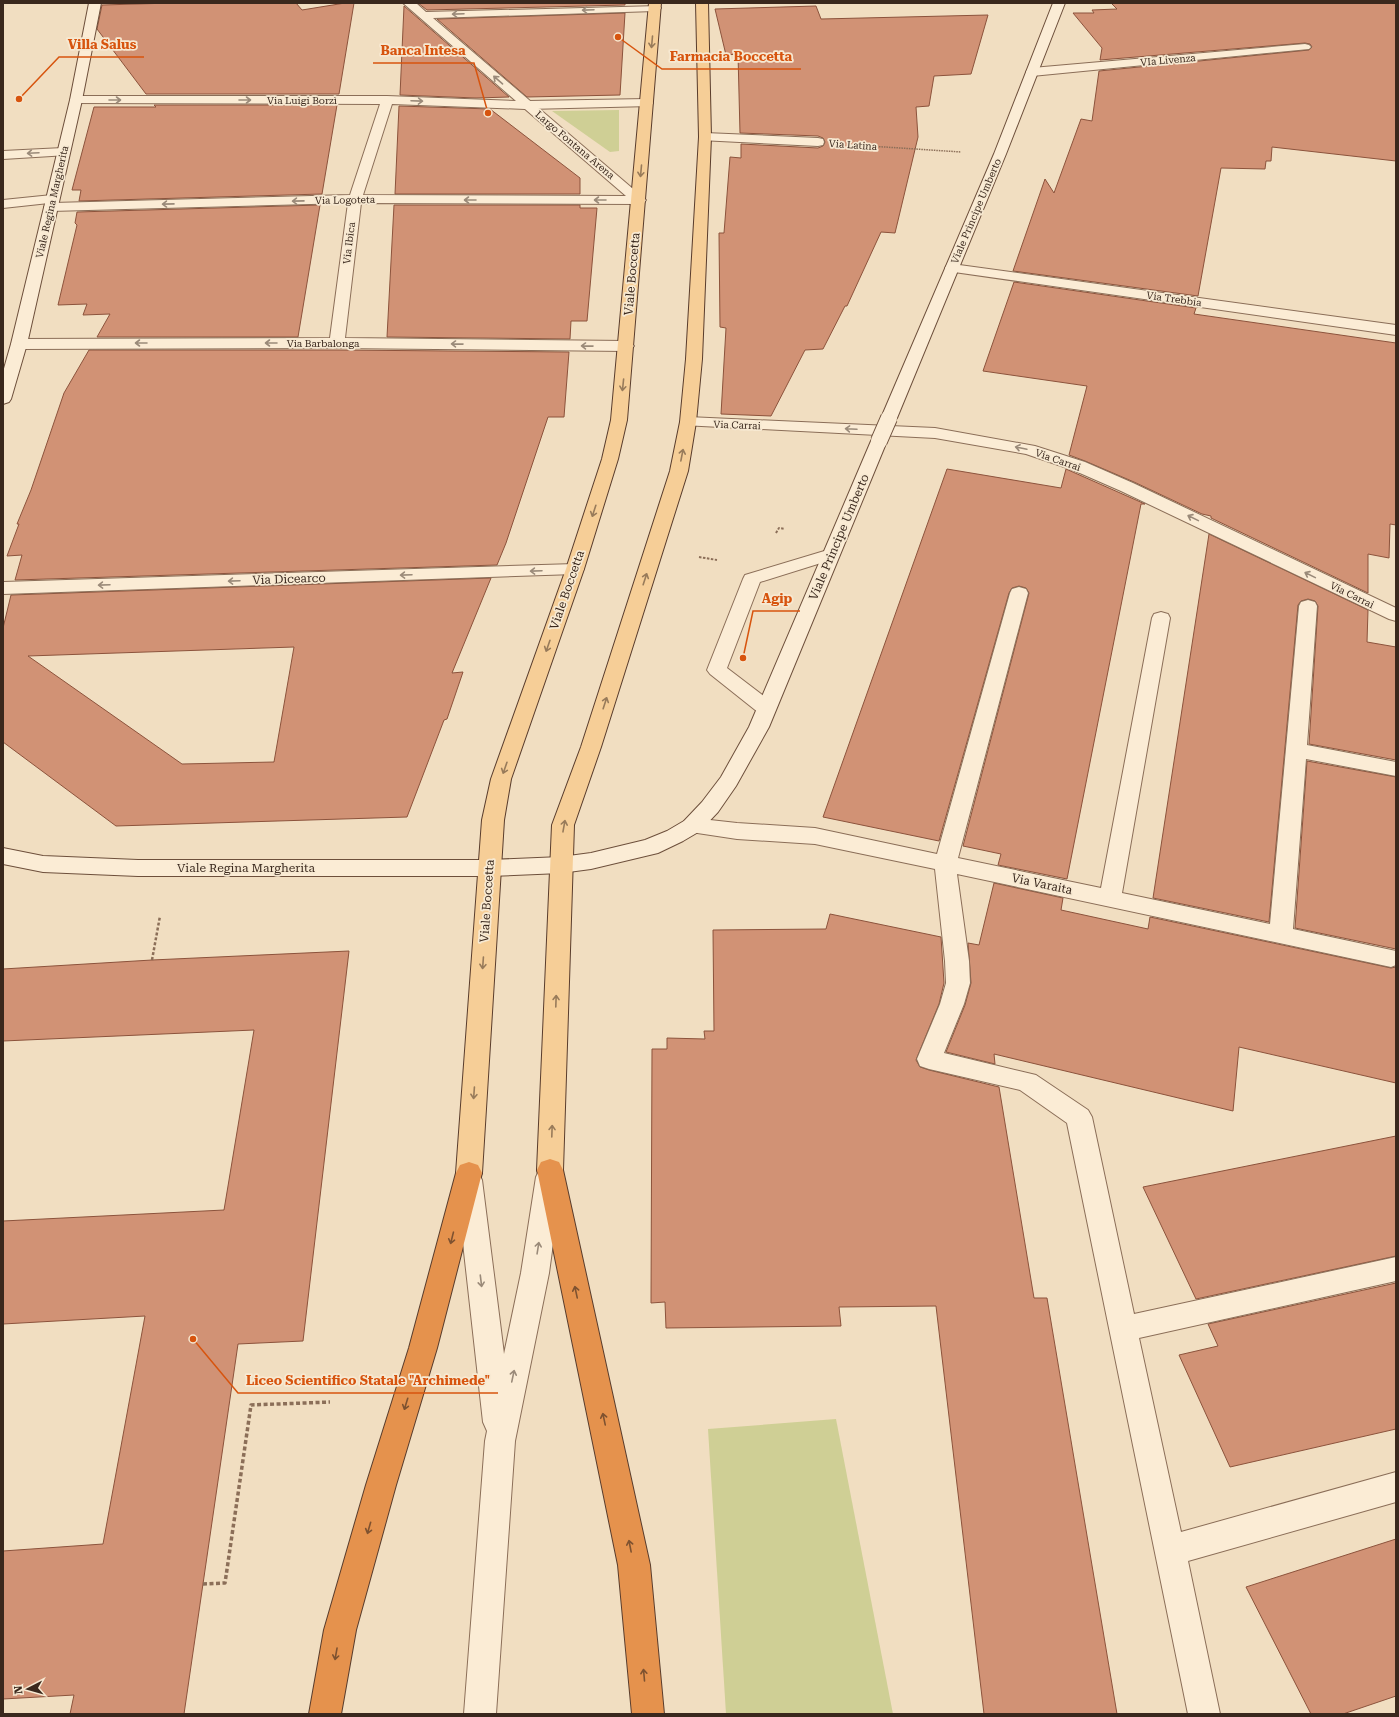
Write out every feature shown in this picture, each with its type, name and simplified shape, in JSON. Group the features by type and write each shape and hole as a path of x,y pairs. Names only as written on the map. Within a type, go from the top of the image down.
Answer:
{"highway":[{"path":"550,1170 634,1565 648,1714"},
{"path":"325,1714 340,1630 381,1485 423,1348 468,1173"}],"main road":[{"path":"550,1170 563,825 591,747 679,472 688,422 694,359 705,137 702,3"},
{"name":"Viale Boccetta","path":"468,1173 493,820 501,779 575,569 610,459 619,420 655,6"}],"street":[{"name":"Viale Regina Margherita","path":"3,400 19,344 76,100 95,3"},
{"path":"409,3 528,105"},
{"name":"Viale Principe Umberto","path":"561,865 591,861 650,846 675,836 692,826 710,807 729,781 759,727 1000,154 1059,3"},
{"path":"423,15 655,6"},
{"name":"VIa Livenza","path":"1032,72 1305,47"},
{"name":"Via Luigi Borzì","path":"76,100 387,100 528,105"},
{"name":"Via Ibica","path":"336,343 355,199 387,100"},
{"name":"Largo Fontana Arena","path":"528,105 647,104"},
{"name":"Largo Fontana Arena","path":"528,105 639,200"},
{"name":"Via Latina","path":"705,137 818,142"},
{"path":"3,155 63,152"},
{"name":"Via Logoteta","path":"3,204 355,199 639,200"},
{"name":"Via Trebbia","path":"952,268 1396,330"},
{"name":"Via Barbalonga","path":"19,344 336,343 626,346"},
{"name":"Via Carrai","path":"688,422 935,433 1000,444 1054,457 1127,487 1396,615"},
{"path":"766,708 717,670 752,579 832,554"},
{"name":"Via Dicearco","path":"3,588 575,569"},
{"path":"1019,593 945,864 957,962 958,983 952,1004 929,1059 1027,1082 1079,1118 1204,1714"},
{"path":"1281,935 1308,606"},
{"path":"1110,899 1161,618"},
{"path":"1297,750 1396,769"},
{"name":"Via Varaita","path":"692,826 737,831 816,836 1391,958"},
{"name":"Viale Regina Margherita","path":"3,856 43,864 138,868 489,868 561,865"},
{"path":"480,1714 500,1441 535,1273 550,1170"},
{"path":"468,1173 500,1441"},
{"path":"1123,1329 1396,1269"},
{"path":"1170,1551 1396,1487"}],"path":[{"name":"Via Latina","path":"818,142 1000,154"},
{"path":"152,960 160,916"},
{"path":"203,1584 225,1583 251,1405 330,1402"}],"green space":[{"path":"619,110 619,151 610,152 552,111"},
{"path":"836,1419 893,1714 726,1714 708,1429"}],"building":[{"path":"172,3 296,3 302,10 345,3 354,3 339,94 146,94 97,29 102,5"},
{"path":"418,3 625,3 625,5 427,10"},
{"path":"1111,3 1396,3 1396,161 1272,147 1271,161 1266,161 1265,169 1221,168 1198,296 1013,271 1045,179 1054,193 1081,119 1092,121 1099,71 1309,50 1312,47 1310,44 1305,43 1100,60 1102,48 1073,13 1094,13 1092,10 1117,9"},
{"path":"404,6 509,97 476,98 400,95"},
{"path":"816,6 821,19 988,15 971,74 934,76 929,106 916,107 918,137 895,233 881,232 847,306 845,306 823,349 805,350 771,416 721,414 726,328 720,327 719,233 724,233 730,157 741,158 741,144 818,148 823,146 825,142 823,138 818,136 740,133 738,54 726,55 715,9"},
{"path":"625,13 620,95 527,97 437,19"},
{"path":"154,105 337,105 322,194 79,201 81,190 72,190 94,107 156,107"},
{"path":"399,106 490,109 580,178 580,194 395,194"},
{"path":"320,205 298,337 97,337 110,314 83,315 87,304 58,305 77,225 75,223 77,212"},
{"path":"394,205 580,205 580,208 597,208 587,321 571,321 570,339 387,337"},
{"path":"1014,282 1196,308 1194,314 1396,343 1396,525 1390,524 1389,558 1368,554 1368,593 1211,518 1211,516 1202,514 1134,482 1069,455 1087,386 983,371"},
{"path":"89,350 569,352 564,417 548,417 506,543 497,565 15,580 22,555 7,556 19,524 17,524 31,490 64,393"},
{"path":"947,469 1061,488 1066,469 1145,504 1141,504 1067,879 998,865 1001,854 963,846 1029,593 1026,588 1019,586 1012,588 1009,593 939,841 823,817"},
{"path":"1209,534 1368,610 1367,642 1396,647 1396,760 1309,744 1318,606 1315,601 1308,599 1301,601 1298,605 1269,922 1153,898"},
{"path":"491,578 452,673 463,672 447,719 444,720 407,817 116,826 3,742 3,628 11,595","holes":["294,647 274,762 182,764 28,656"]},
{"path":"1307,761 1396,777 1396,949 1295,928"},
{"path":"994,883 1063,898 1061,910 1148,929 1150,917 1391,968 1396,967 1396,1083 1239,1047 1233,1111 994,1054 995,1064 946,1052 965,1005 971,983 968,943 979,945"},
{"path":"830,914 941,937 944,983 939,1004 916,1060 920,1067 929,1070 999,1087 1034,1298 1047,1298 1117,1714 984,1714 936,1306 839,1307 841,1326 666,1328 665,1302 651,1303 652,1049 667,1049 667,1038 705,1039 704,1031 714,1031 713,930 826,929"},
{"path":"349,951 303,1341 238,1344 184,1714 70,1714 74,1695 3,1699 3,1551 103,1544 145,1316 3,1324 3,1221 224,1210 254,1030 3,1041 3,969 152,960"},
{"path":"1396,1136 1396,1256 1196,1299 1143,1187"},
{"path":"1396,1283 1396,1429 1230,1467 1179,1355 1218,1346 1208,1324"},
{"path":"1396,1539 1396,1696 1343,1714 1311,1714 1246,1587"}],"place":[{"name":"Farmacia Boccetta","path":"618,37"},
{"name":"Villa Salus","path":"19,99"},
{"name":"Banca Intesa","path":"488,113"},
{"name":"Agip","path":"743,658"},
{"name":"Liceo Scientifico Statale \"Archimede\"","path":"193,1339"}]}
